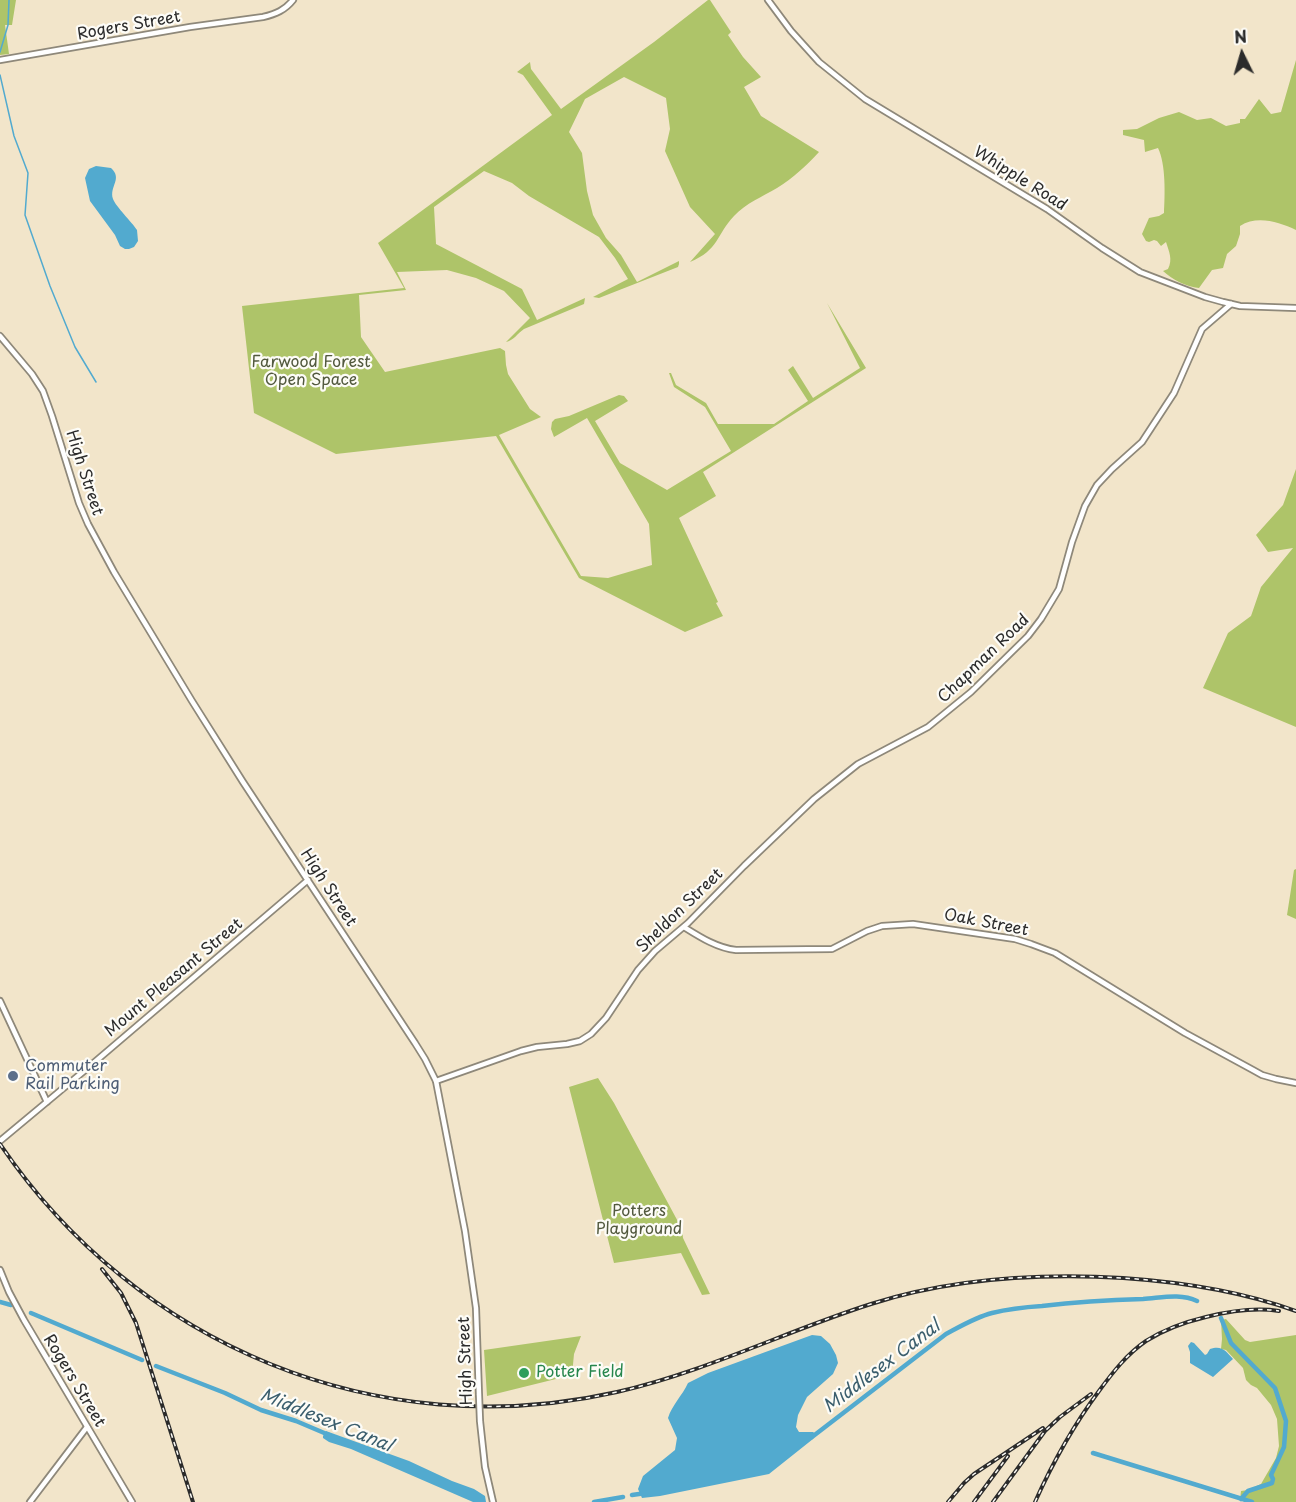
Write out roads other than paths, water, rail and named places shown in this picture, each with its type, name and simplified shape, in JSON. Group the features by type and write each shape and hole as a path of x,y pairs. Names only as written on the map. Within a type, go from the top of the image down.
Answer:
{"main road":[{"name":"Rogers Street","path":"0,60 190,27 263,17 275,14 293,0"},
{"name":"Whipple Road","path":"768,0 791,31 819,62 865,99 1047,209 1140,272 1205,297 1231,304 1296,308"},
{"name":"Chapman Road","path":"899,741 928,727 971,692 1028,636 1041,620 1059,589 1078,524 1097,485 1142,442 1174,393 1202,329 1231,304"},
{"name":"High Street","path":"0,336 32,374 43,391 79,503 108,562 243,782 421,1053 436,1082 472,1276 477,1317 480,1421 485,1467 493,1502"},
{"name":"Sheldon Street","path":"436,1082 521,1051 567,1044 585,1038 606,1018 643,963 684,927 814,799 858,764 899,741"},
{"name":"Mount Pleasant Street","path":"0,1141 308,880"},
{"name":"Oak Street","path":"684,927 725,949 736,950 832,949 882,926 914,924 1015,939 1055,953 1185,1033 1253,1070 1269,1077 1296,1083"},
{"path":"0,1001 47,1102"},
{"name":"Rogers Street","path":"0,1270 19,1310 132,1502"},
{"path":"30,1502 87,1427"}],"water":[{"path":"96,166 111,168 116,176 113,199 137,230 138,241 134,247 125,249 120,246 115,235 90,201 85,178 89,169"},
{"path":"812,1335 821,1336 830,1344 838,1363 833,1374 807,1397 798,1415 796,1427 799,1432 813,1432 816,1434 813,1439 769,1474 642,1498 638,1489 643,1476 675,1450 677,1438 668,1418 688,1383 708,1373"},
{"path":"1191,1342 1205,1355 1210,1349 1221,1348 1233,1359 1213,1377 1190,1363 1188,1346"},
{"name":"Middlesex Canal","path":"326,1431 409,1461 474,1489 485,1496 486,1502 473,1502 351,1449 329,1442 323,1438"}],"waterway":[{"path":"0,52 8,25 9,0"},
{"path":"0,75 14,136 28,173 25,215 75,347 96,382"},
{"name":"Middlesex Canal","path":"812,1437 946,1334 986,1315 1017,1308 1092,1301 1164,1297 1197,1301"},
{"name":"Middlesex Canal","path":"0,1302 11,1305"},
{"name":"Middlesex Canal","path":"31,1313 142,1360"},
{"name":"Middlesex Canal","path":"1221,1318 1231,1343 1275,1388 1286,1421 1284,1447 1271,1475 1272,1483 1248,1491 1241,1499"},
{"name":"Middlesex Canal","path":"156,1366 261,1410 329,1435"},
{"name":"Middlesex Canal","path":"1093,1453 1252,1502"},
{"name":"Middlesex Canal","path":"632,1495 646,1493"},
{"name":"Middlesex Canal","path":"594,1502 623,1497"}],"railway":[{"path":"0,1144 56,1215 121,1276 192,1325 270,1364 353,1391 439,1404 527,1405 617,1392 682,1374 871,1304 933,1288 996,1279 1059,1276 1167,1282 1211,1288 1296,1311"},
{"path":"102,1269 121,1293 136,1323 193,1502"},
{"path":"1035,1502 1056,1459 1081,1417 1115,1370 1139,1346 1168,1329 1206,1317 1242,1310 1279,1311"},
{"path":"993,1502 1045,1431 1091,1394"},
{"path":"948,1502 974,1474 1043,1428"},
{"path":"974,1502 1008,1456"}],"place":[{"name":"Commuter Rail Parking","path":"13,1076"},
{"name":"Potter Field","path":"524,1373"}],"park label":[{"name":"Farwood Forest Open Space","path":"311,372"},
{"name":"Potters Playground","path":"639,1221"}]}
